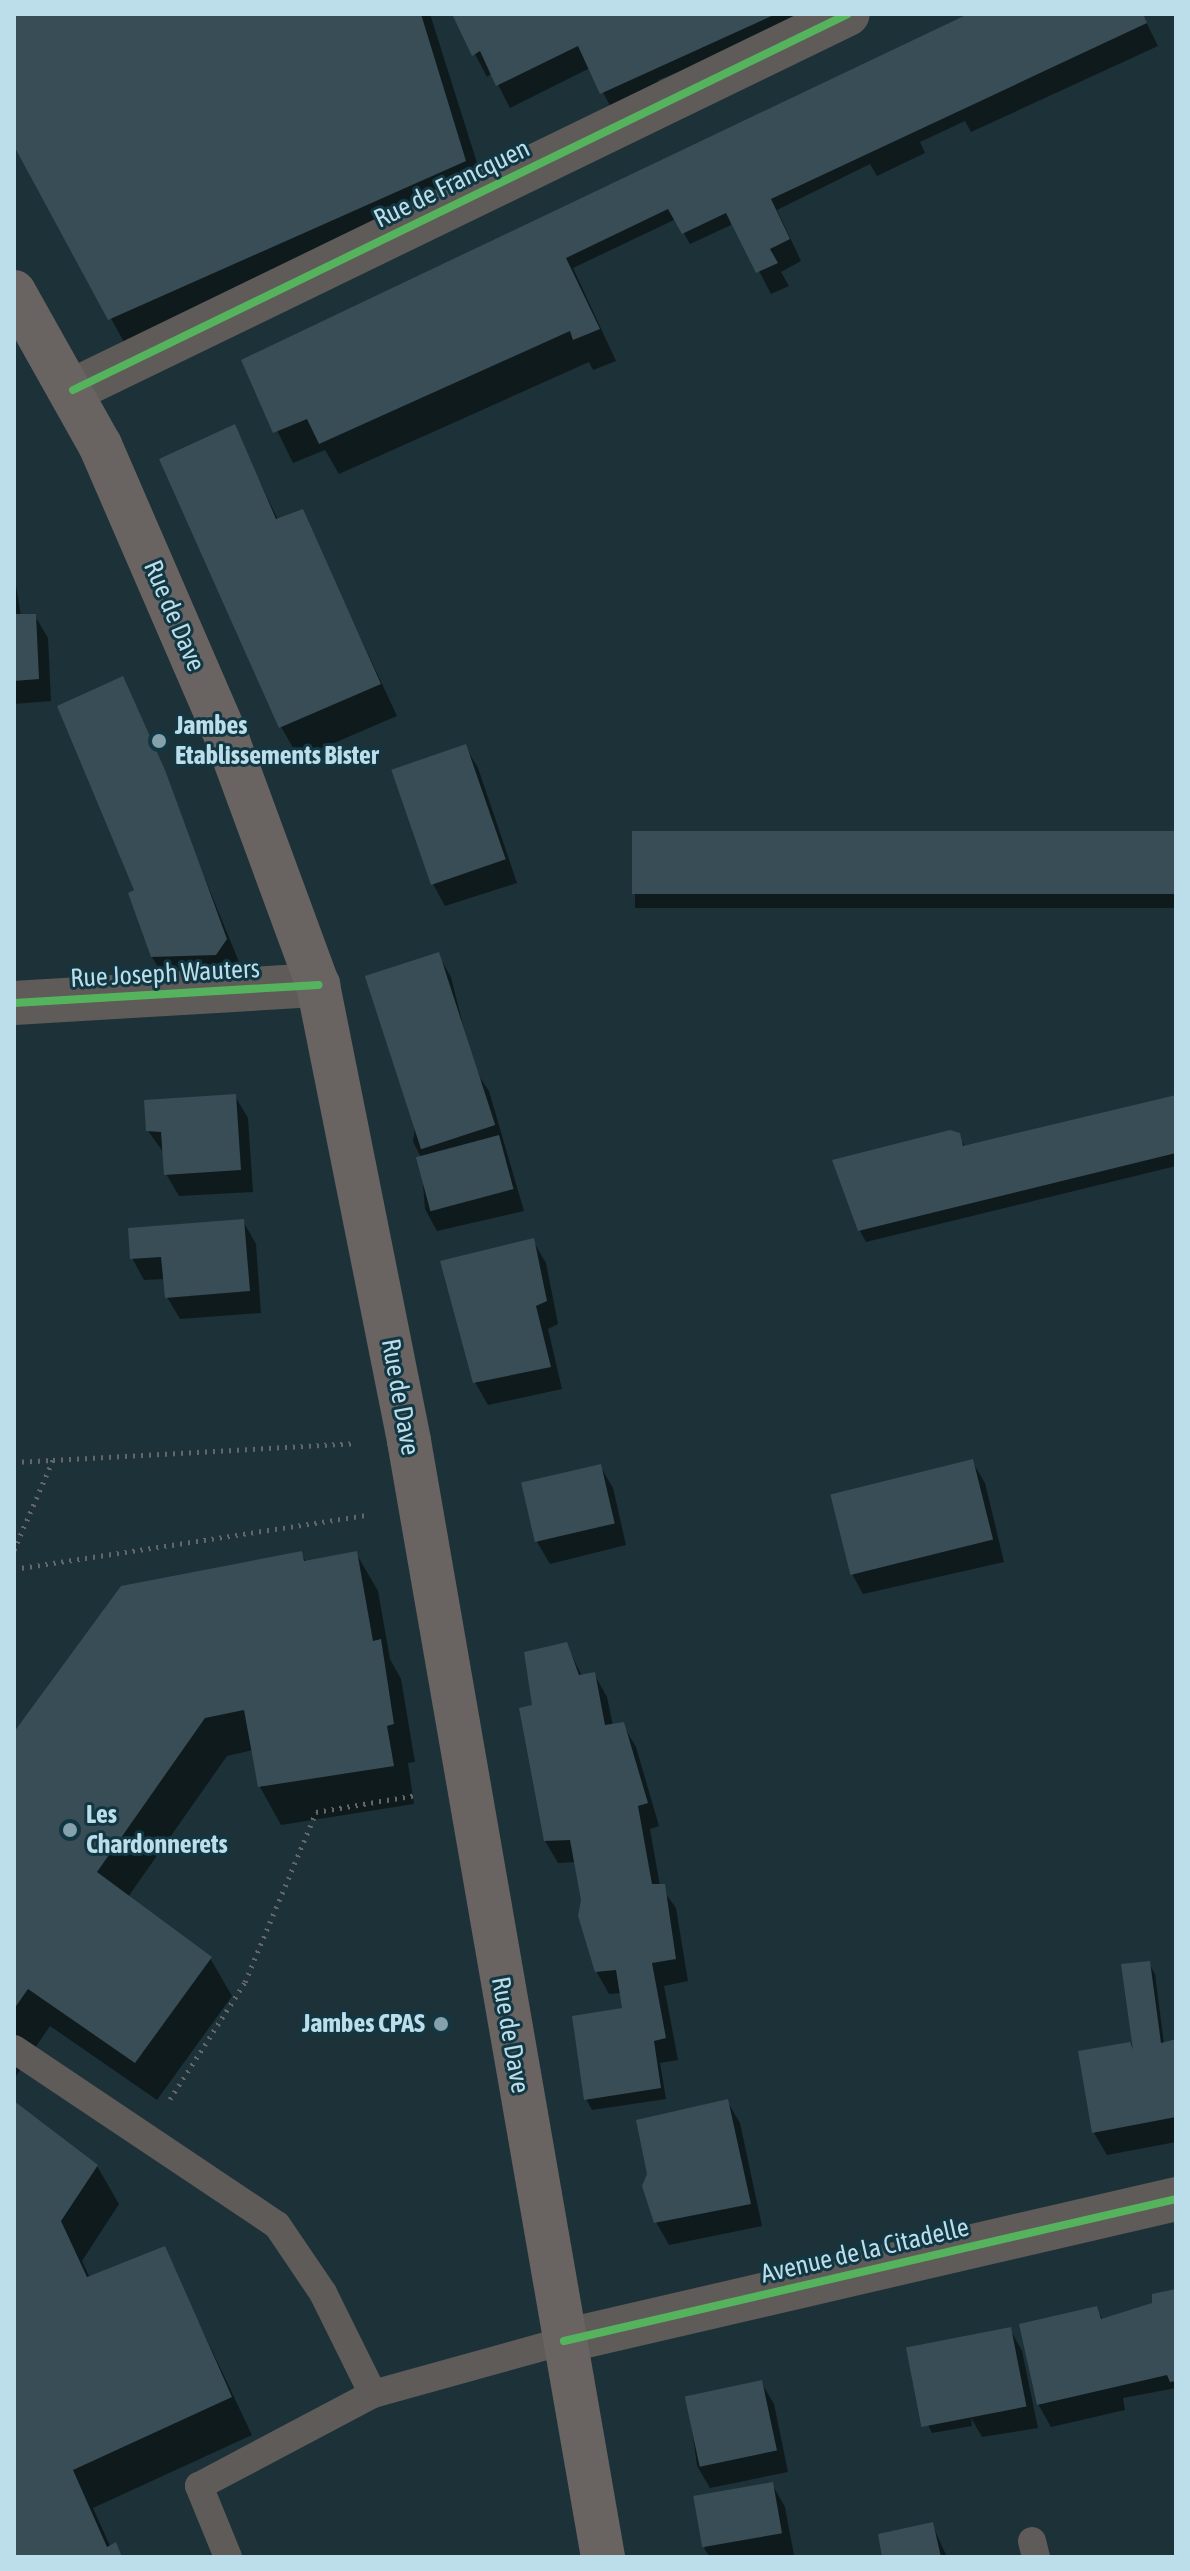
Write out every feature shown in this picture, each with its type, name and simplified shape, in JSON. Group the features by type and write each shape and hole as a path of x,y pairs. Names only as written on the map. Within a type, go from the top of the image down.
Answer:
{"main road":[{"name":"Rue de Dave","path":"14,292 73,390 228,741 318,985 409,1441 466,1787 603,2557"}],"street":[{"name":"Rue de Francquen","path":"73,390 848,14"},
{"name":"Rue Joseph Wauters","path":"14,1003 318,985"},
{"name":"Avenue de la Citadelle","path":"564,2341 1176,2199"}],"lane":[{"path":"14,2049 148,2134 277,2225 323,2293 373,2394"},
{"path":"228,2557 199,2486 373,2394 564,2341"}],"path":[{"path":"14,1462 409,1441"},
{"path":"14,1550 53,1460"},
{"path":"14,1569 418,1506"},
{"path":"148,2134 245,1982 316,1812 466,1787"}],"building":[{"path":"14,14 421,14 466,161 108,320 14,146"},
{"path":"452,14 776,14 600,94 578,46 496,86 480,51 472,56"},
{"path":"968,14 1143,14 1147,23 771,199 790,239 770,249 778,263 756,273 726,213 682,234 668,209 566,258 600,329 573,340 570,331 319,444 307,419 273,433 241,360"},
{"path":"235,424 276,519 303,509 381,684 279,728 159,459"},
{"path":"14,614 36,614 39,679 14,681"},
{"path":"123,676 165,770 227,939 216,955 151,957 128,893 134,890 57,706"},
{"path":"466,744 506,859 431,885 391,770"},
{"path":"632,831 1176,831 1176,894 632,894"},
{"path":"439,952 495,1125 421,1149 365,976"},
{"path":"236,1094 241,1170 164,1175 161,1132 146,1131 144,1100"},
{"path":"1176,1095 1176,1153 858,1231 832,1160 950,1130 960,1133 963,1146"},
{"path":"499,1135 513,1189 430,1211 416,1157"},
{"path":"244,1219 250,1291 165,1298 161,1257 130,1259 128,1228"},
{"path":"534,1238 547,1301 536,1306 551,1367 473,1383 440,1261"},
{"path":"973,1459 993,1540 850,1575 830,1495"},
{"path":"601,1464 615,1523 535,1542 521,1482"},
{"name":"Les Chardonnerets","path":"302,1551 304,1561 357,1551 373,1641 381,1639 394,1724 387,1726 394,1766 258,1787 244,1710 205,1718 97,1872 212,1957 135,2063 28,1989 14,2009 14,1732 121,1586"},
{"path":"567,1642 579,1675 595,1672 605,1725 624,1722 648,1803 638,1806 652,1884 665,1884 676,1959 652,1963 666,2038 654,2041 661,2088 584,2100 572,2016 622,2008 616,1970 595,1972 578,1916 581,1900 570,1840 544,1841 519,1708 532,1705 524,1652"},
{"path":"1150,1961 1161,2043 1176,2039 1176,2117 1092,2133 1078,2051 1130,2042 1133,2050 1121,1964"},
{"path":"728,2099 751,2204 654,2223 642,2186 647,2174 636,2120"},
{"path":"14,2101 98,2165 61,2221 87,2277 165,2246 232,2397 73,2470 107,2547 116,2542 122,2557 14,2557"},
{"path":"1176,2289 1176,2381 1170,2382 1167,2375 1037,2405 1019,2324 1097,2306 1101,2319 1152,2303 1152,2294"},
{"path":"1011,2327 1026,2407 921,2427 906,2347"},
{"path":"762,2380 777,2450 700,2467 685,2396"},
{"path":"773,2482 782,2533 702,2547 693,2496"},
{"path":"933,2522 941,2557 882,2557 878,2534"}],"cycle path":[{"path":"73,390 848,14"},
{"path":"14,1003 318,985"},
{"path":"564,2341 1176,2199"}],"place":[{"name":"Jambes Etablissements Bister","path":"159,741"},
{"name":"Les Chardonnerets","path":"70,1830"},
{"name":"Jambes CPAS","path":"441,2024"}]}
